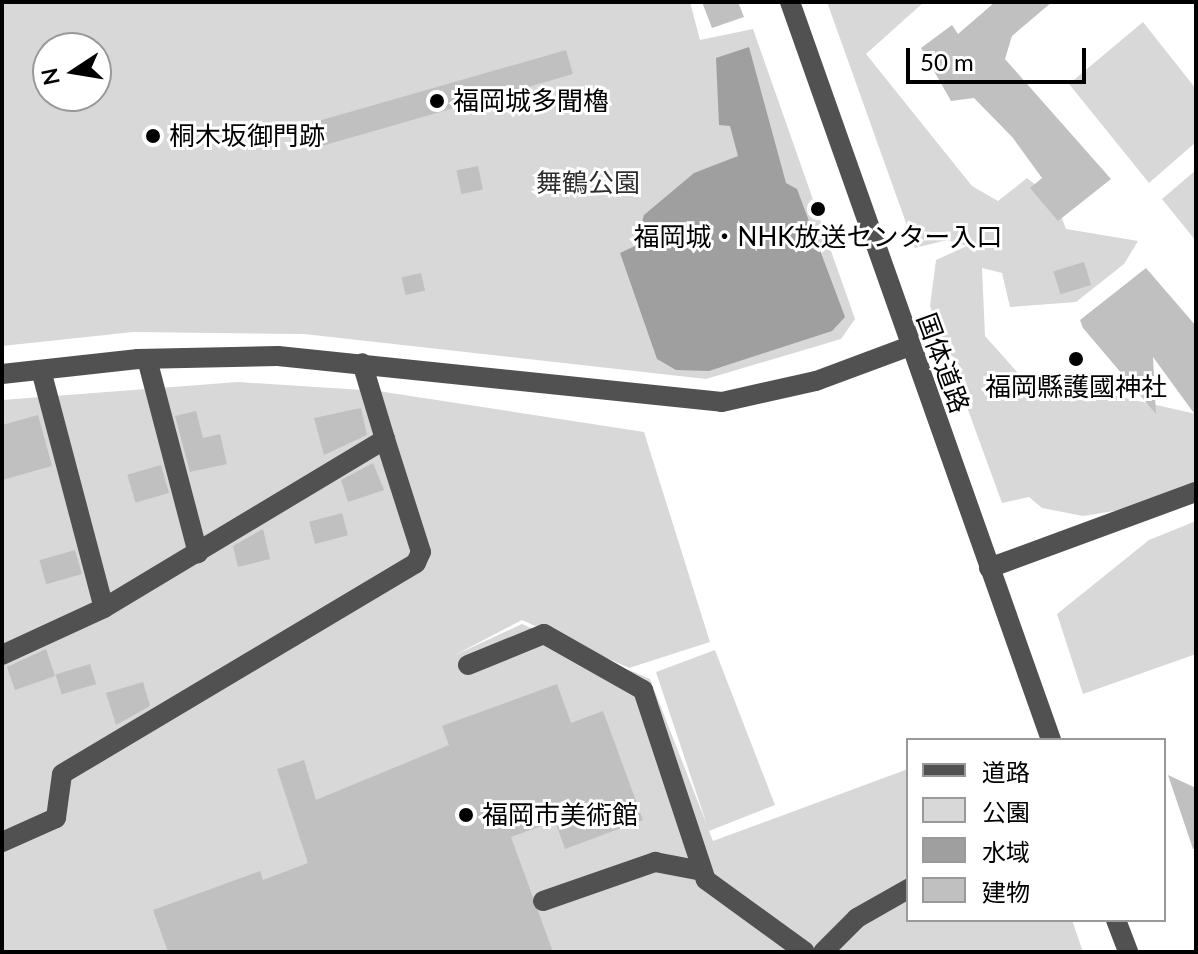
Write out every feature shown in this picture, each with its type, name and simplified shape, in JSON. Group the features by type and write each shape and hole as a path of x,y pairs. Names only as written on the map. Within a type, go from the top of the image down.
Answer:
{"street":[{"name":"国体道路","path":"790,2 1050,738"},
{"path":"2,374 147,359 278,356 362,363 579,392 722,402 816,381 910,346"},
{"path":"147,359 198,553"},
{"path":"2,842 56,818 62,774 416,563 421,552 362,363"},
{"path":"41,370 104,608"},
{"path":"4,648 104,608 385,439"},
{"path":"989,568 1196,492"},
{"path":"468,665 544,634 643,690 702,871 718,894 805,952"},
{"path":"543,901 655,862 702,871"},
{"path":"823,952 857,918 906,890"},
{"path":"1117,922 1128,952"}],"green space":[{"name":"舞鶴公園","path":"2,2 690,2 700,40 753,29 855,319 841,339 706,379 304,334 133,332 2,346"},
{"path":"827,2 924,2 866,54 972,186 998,201 1027,178 1055,200 1066,229 1138,241 1124,264 1076,302 1010,307 1002,273 982,268 985,336 1019,374 1196,414 1196,488 1176,501 1083,516 1042,508 1029,497 1002,503 930,306 936,260 967,246 947,240 915,248"},
{"path":"1143,22 1196,89 1196,142 1149,183 1069,84"},
{"path":"1196,170 1196,241 1162,199"},
{"path":"238,382 378,391 644,432 710,642 629,668 522,620 453,656 522,624 650,679 707,825 656,672 715,650 775,805 709,831 713,841 906,770 906,922 1073,922 1083,952 2,952 2,400"},
{"path":"1196,521 1196,654 1083,694 1057,614 1149,540"}],"water":[{"path":"749,47 786,183 797,189 845,317 832,331 709,371 676,370 657,359 620,253 635,246 644,215 694,173 738,156 730,126 719,125 716,58"}],"building":[{"path":"702,2 738,2 744,17 712,28"},
{"path":"995,2 1052,2 1012,36 1005,59 1111,179 1058,221 1030,188 1042,178 1013,138 974,98 951,101 921,48 952,25 958,34"},
{"name":"福岡城多聞櫓","path":"566,50 573,74 309,150 302,126"},
{"path":"478,166 483,189 461,194 456,171"},
{"path":"1084,262 1091,285 1060,294 1053,271"},
{"path":"1146,268 1196,326 1196,416 1153,357 1156,414 1083,328 1080,320"},
{"path":"421,273 425,291 406,295 402,277"},
{"path":"361,408 367,435 324,455 314,418"},
{"path":"196,411 203,438 220,434 227,464 190,472 175,416"},
{"path":"38,415 52,466 2,480 2,425"},
{"path":"373,463 384,490 348,502 341,480"},
{"path":"161,465 169,493 135,503 127,475"},
{"path":"342,513 348,535 315,544 309,522"},
{"path":"263,529 270,559 238,567 233,546"},
{"path":"75,550 82,574 46,584 39,560"},
{"path":"46,649 55,676 15,690 7,667"},
{"path":"90,664 96,684 62,695 56,675"},
{"path":"143,682 150,706 116,725 106,693"},
{"name":"福岡市美術館","path":"557,684 571,723 603,711 643,820 565,849 555,821 511,837 553,952 168,952 153,910 260,871 263,880 308,863 277,769 304,760 316,800 449,745 442,726"},
{"path":"1168,775 1196,788 1196,849 1193,849"}],"place":[{"name":"福岡城多聞櫓","path":"437,101"},
{"name":"桐木坂御門跡","path":"153,136"},
{"name":"福岡城・NHK放送センター入口","path":"818,209"},
{"name":"福岡縣護國神社","path":"1076,359"},
{"name":"福岡市美術館","path":"466,815"}]}
